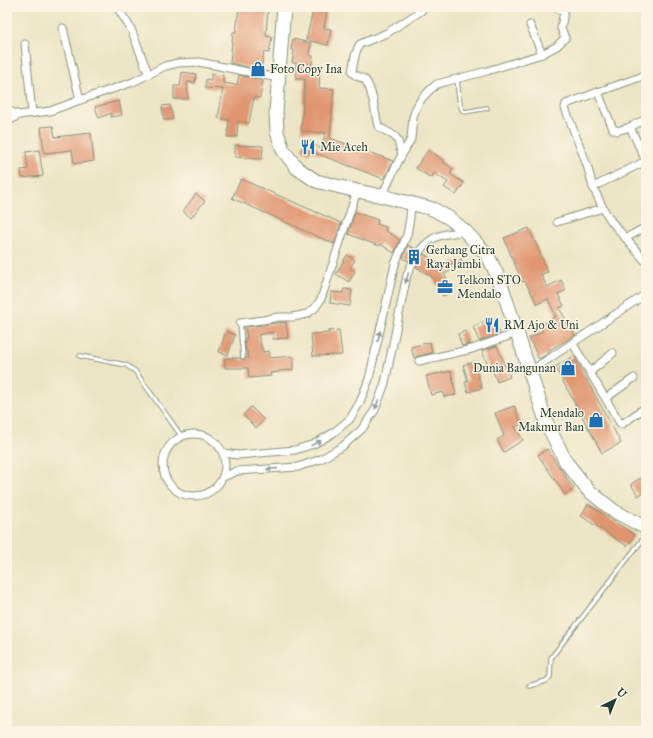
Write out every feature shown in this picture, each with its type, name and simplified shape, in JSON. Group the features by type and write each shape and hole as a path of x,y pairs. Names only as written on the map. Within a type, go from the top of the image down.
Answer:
{"highway":[{"path":"284,7 276,112 277,132 283,150 296,168 316,181 433,209 449,218 465,231 488,256 500,281 547,424 566,462 588,490 614,511 646,528"}],"street":[{"path":"117,7 131,29 148,73"},
{"path":"402,154 396,138 391,133 381,129 378,126 370,91 366,81 354,75 352,72 354,59 360,44 387,33 421,11 423,7"},
{"path":"382,196 402,154 411,139 413,117 422,98 437,84 542,54 557,46 565,38 561,28 564,12 555,7"},
{"path":"530,25 542,54"},
{"path":"63,28 80,100"},
{"path":"25,44 32,113"},
{"path":"7,122 19,115 50,111 133,82 148,73 165,66 178,63 199,62 278,78"},
{"path":"646,75 568,102 565,108 587,165 593,187 603,208 611,221 646,262"},
{"path":"598,92 613,129 617,131 646,120"},
{"path":"7,110 19,115"},
{"path":"593,187 646,161 630,126"},
{"path":"240,322 278,317 293,317 306,314 315,308 321,299 357,191"},
{"path":"223,453 238,455 294,450 314,444 333,433 350,419 360,402 369,379 395,264 407,235 411,203"},
{"path":"557,222 603,208"},
{"path":"626,238 646,227"},
{"path":"223,477 237,471 298,467 321,459 343,446 362,429 374,410 385,383 407,274 415,258 430,242 439,236 465,231"},
{"path":"529,372 646,294"},
{"path":"419,362 472,349 517,333"},
{"path":"573,344 621,424 646,407"},
{"path":"590,372 613,353"},
{"path":"606,398 634,378"},
{"path":"194,434 206,436 216,443 223,453 226,465 223,477 217,487 207,494 195,497 183,494 172,488 166,477 163,465 166,454 172,443 182,437 194,434"}],"lane":[{"path":"457,79 459,90 458,96 463,111 465,112 487,108"},
{"path":"240,322 243,358"},
{"path":"80,356 126,365 135,371 182,437"},
{"path":"529,686 546,681 550,677 551,658 646,535"}],"building":[{"path":"239,7 268,7 266,36 272,37 269,53 264,52 261,70 230,63 233,32 236,32"},
{"path":"314,7 324,7 323,11 327,12 324,28 331,29 328,45 306,40"},
{"path":"293,39 311,43 309,55 313,56 311,70 320,71 319,88 334,89 330,138 393,161 384,179 310,151 308,154 301,149 308,139 320,149 326,133 301,131 305,79 296,79 296,63 292,63 294,50 291,49"},
{"path":"182,72 196,74 195,83 187,82 188,99 174,99 174,86 180,86"},
{"path":"211,74 223,75 223,83 237,85 239,75 263,80 260,98 254,97 249,123 238,121 237,137 227,137 229,120 218,118 223,89 205,88 206,79 211,80"},
{"path":"119,101 122,115 111,117 111,113 99,118 95,107"},
{"path":"170,105 173,119 164,120 162,106"},
{"path":"53,126 55,137 91,133 94,161 74,164 72,150 44,153 41,127"},
{"path":"235,145 263,146 262,159 235,157"},
{"path":"39,150 43,176 22,178 21,170 28,169 26,152"},
{"path":"428,150 453,169 450,174 464,183 456,195 444,187 448,182 434,173 431,178 416,168"},
{"path":"241,179 341,223 334,244 232,198"},
{"path":"196,194 205,201 191,218 183,211"},
{"path":"355,212 378,220 377,224 386,227 385,230 400,240 394,253 380,244 379,246 348,234"},
{"path":"529,228 548,272 541,274 547,287 561,280 566,290 558,294 564,306 559,308 575,335 548,351 549,353 539,359 529,338 543,331 540,326 556,316 548,299 537,304 525,281 522,282 504,238"},
{"path":"408,245 415,249 408,261 403,258"},
{"path":"424,254 443,267 461,259 464,265 444,274 454,290 443,296 432,277 416,267"},
{"path":"347,255 355,260 350,268 355,271 349,282 336,274"},
{"path":"344,289 352,290 350,306 330,303 331,292 343,293"},
{"path":"493,317 500,334 479,341 473,327"},
{"path":"286,322 288,338 273,339 273,332 258,335 263,352 269,351 269,358 293,356 293,370 270,373 271,376 249,378 248,368 225,368 225,358 240,358 243,360 249,358 245,346 245,338 247,339 245,327"},
{"path":"339,330 342,355 313,356 311,334 329,333 328,331"},
{"path":"226,331 235,335 228,355 219,352"},
{"path":"465,331 469,344 462,346 458,334"},
{"path":"430,342 432,353 414,358 411,347"},
{"path":"497,346 510,377 497,382 482,351"},
{"path":"574,356 621,443 602,453 555,367"},
{"path":"474,362 482,388 468,392 465,382 468,381 463,365"},
{"path":"451,371 456,395 444,397 443,392 431,395 426,376"},
{"path":"514,406 522,424 515,427 523,440 504,452 497,440 504,436 495,413"},
{"path":"251,407 264,420 256,428 243,415"},
{"path":"547,449 574,489 565,495 538,455"},
{"path":"646,475 646,491 638,496 631,484"},
{"path":"588,504 635,535 627,546 581,516"}],"place":[{"name":"Foto Copy Ina","path":"258,69"},
{"name":"Mie Aceh","path":"308,147"},
{"name":"Gerbang Citra Raya Jambi","path":"414,257"},
{"name":"Telkom STO Mendalo","path":"445,287"},
{"name":"RM Ajo & Uni","path":"492,325"},
{"name":"Dunia Bangunan","path":"568,368"},
{"name":"Mendalo Makmur Ban","path":"596,420"}]}
